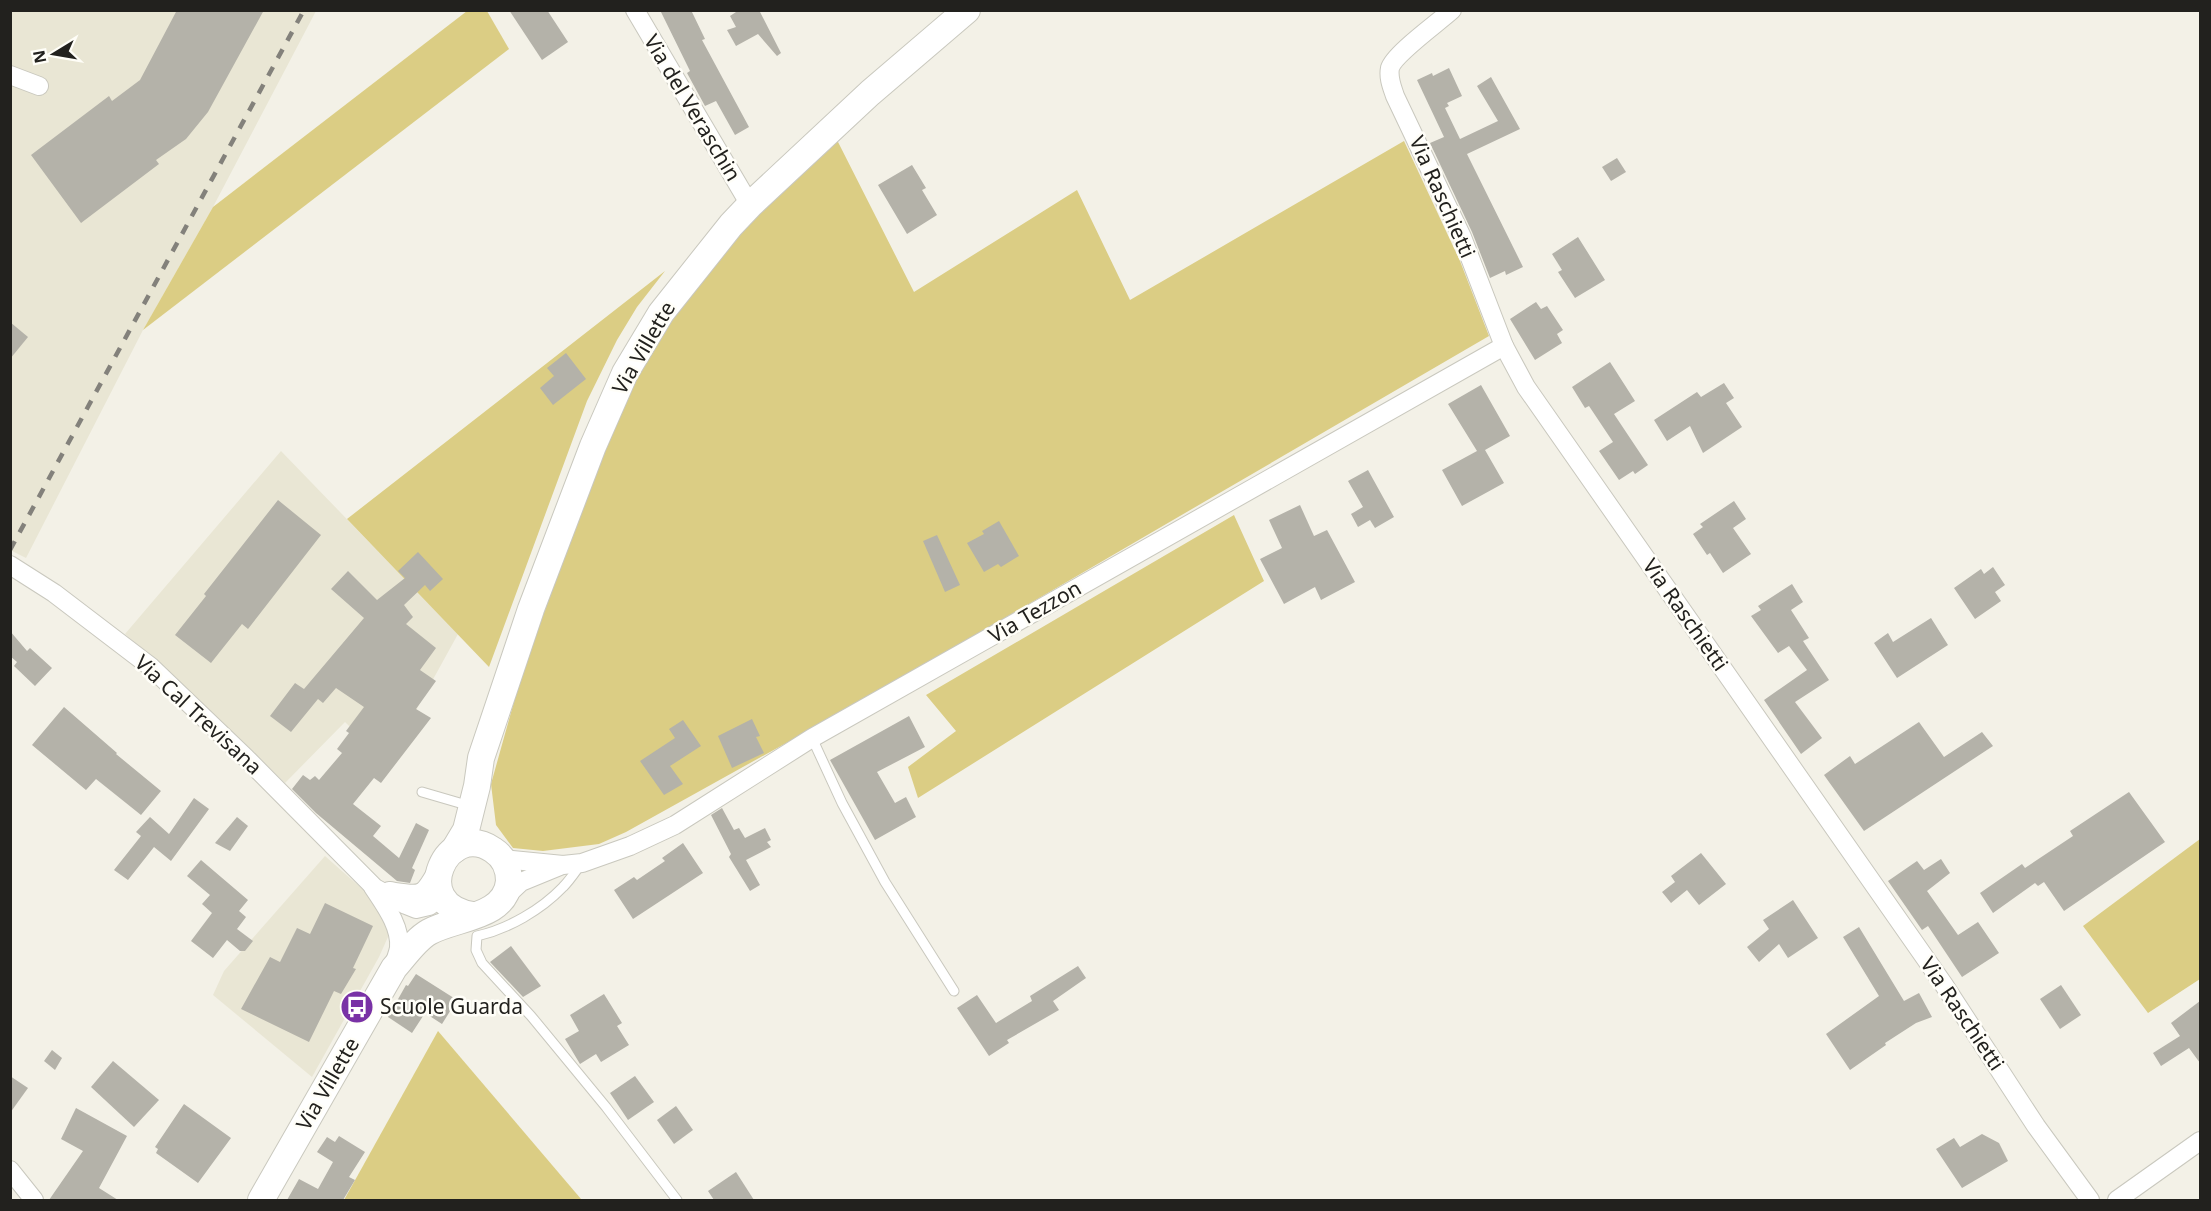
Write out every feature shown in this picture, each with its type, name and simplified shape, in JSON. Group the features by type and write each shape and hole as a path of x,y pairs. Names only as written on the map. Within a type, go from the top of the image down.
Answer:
{"street":[{"name":"Via del Veraschin","path":"635,10 750,205"},
{"name":"Via Villette","path":"261,1200 393,970 407,936 421,919 444,899 438,882 448,856 466,830 475,796 481,758 531,609 593,446 625,373 661,312 731,225 750,205 870,93 967,10"},
{"name":"Via Raschietti","path":"1452,10 1398,56 1390,68 1390,80 1395,96 1462,237 1504,346 1532,396 1944,985 2036,1126 2090,1200"},
{"path":"10,75 39,86"},
{"name":"Via Tezzon","path":"497,854 562,865 582,863 630,846 675,825 812,738 1504,346"},
{"name":"Via Cal Trevisana","path":"10,565 54,593 151,667 373,885 406,906 416,909 444,899"},
{"name":"Via Villette","path":"393,970 419,939 428,932 473,915 485,913 495,908 503,899 509,879 507,869 486,834 475,796"},
{"path":"373,885 399,893 421,892 429,887 448,856 463,845 472,844 497,854"},
{"name":"Via Tezzon","path":"503,899 521,882 562,865"},
{"name":"Via Cal Trevisana","path":"373,885 398,935 399,948 393,970"},
{"path":"444,899 454,909 473,915"},
{"path":"2117,1200 2200,1141"},
{"path":"10,1170 34,1200"}],"lane":[{"path":"812,738 842,803 885,882 954,991"},
{"path":"422,792 475,796"},
{"path":"582,863 563,887 542,904 507,926 477,936 476,950 482,963 561,1053 677,1200"}],"shaded area":[{"path":"10,11 316,11 213,207 143,330 26,558 10,550"},
{"path":"467,11 487,11 509,49 143,330 213,207"},
{"path":"837,140 914,292 1077,190 1130,300 1404,141 1460,261 1489,336 876,693 626,832 599,844 543,851 513,848 496,825 491,784 522,673 617,413 683,299 755,210"},
{"path":"665,271 637,307 617,340 587,401 489,667 347,519"},
{"path":"281,451 458,634 387,763 345,722 285,783 190,691 125,634"},
{"path":"1234,515 1264,581 918,798 908,767 956,731 926,695"},
{"path":"2200,839 2200,979 2148,1013 2083,926"},
{"path":"325,856 396,919 379,957 312,1077 213,995 224,971"},
{"path":"438,1031 581,1199 344,1200"}],"building":[{"path":"177,10 264,10 208,112 186,139 156,160 159,164 81,223 31,155 109,96 112,101 140,80"},
{"path":"509,10 547,10 568,42 542,60"},
{"path":"660,10 691,10 705,39 702,40 749,127 735,135 716,101 705,106 687,73 690,71"},
{"path":"739,10 759,10 781,53 777,56 758,34 736,46 727,30 736,27 730,16"},
{"path":"1449,68 1462,96 1447,103 1449,106 1445,108 1460,139 1498,121 1477,86 1491,77 1520,129 1467,154 1523,267 1506,275 1505,271 1490,278 1472,232 1430,143 1444,137 1417,80 1432,73 1433,76"},
{"path":"1617,158 1626,172 1611,181 1602,167"},
{"path":"912,165 926,188 922,190 937,215 907,234 878,185"},
{"path":"1578,237 1605,280 1575,298 1558,272 1562,270 1552,254"},
{"path":"1536,302 1541,309 1547,306 1563,330 1557,334 1562,343 1535,360 1510,319"},
{"path":"10,322 28,337 10,359"},
{"path":"566,353 586,379 553,405 540,388 554,376 547,368"},
{"path":"1610,362 1635,401 1614,414 1648,465 1635,474 1633,471 1619,480 1599,451 1613,442 1589,406 1585,408 1572,387"},
{"path":"1724,383 1734,398 1726,403 1742,427 1703,453 1690,426 1667,441 1654,420 1697,392 1701,397"},
{"path":"1481,385 1510,436 1485,450 1504,483 1462,506 1442,470 1477,451 1448,404"},
{"path":"1368,470 1394,517 1375,528 1370,520 1358,527 1351,514 1363,507 1348,481"},
{"path":"278,500 321,535 248,629 242,624 211,663 175,635 206,596 204,594"},
{"path":"1734,501 1746,519 1733,528 1751,554 1723,573 1710,553 1707,555 1693,534 1703,527 1700,524"},
{"path":"1300,505 1314,536 1327,530 1355,582 1321,600 1315,587 1284,604 1260,559 1282,548 1269,520"},
{"path":"999,521 1019,556 1001,567 998,564 984,572 967,543 984,534 982,531"},
{"path":"937,535 960,585 945,592 923,541"},
{"path":"418,552 443,579 430,591 425,585 404,605 413,617 406,624 436,648 420,670 436,681 416,709 431,718 381,783 374,778 353,804 381,826 373,836 399,858 416,823 429,830 412,868 415,870 410,883 397,881 316,813 292,789 303,775 310,780 315,776 319,780 342,753 337,749 349,733 346,731 364,707 336,688 323,703 318,699 291,732 270,716 295,683 304,689 364,618 331,589 348,571 377,600 405,578 398,571"},
{"path":"1993,567 2005,585 1995,592 2001,601 1975,619 1954,588 1981,569 1984,574"},
{"path":"1792,584 1803,602 1791,610 1809,638 1803,641 1829,680 1795,702 1822,738 1801,754 1764,700 1807,670 1789,646 1778,653 1751,616 1761,610 1758,606"},
{"path":"1931,618 1948,645 1897,678 1874,643 1888,633 1893,642"},
{"path":"10,631 27,651 30,648 52,668 35,686 14,666 17,662 10,656"},
{"path":"64,707 161,791 141,815 96,779 86,790 32,745"},
{"path":"909,716 925,747 877,772 895,803 906,797 916,817 875,840 830,760"},
{"path":"752,719 760,736 756,737 764,753 732,768 718,736"},
{"path":"683,720 701,746 670,766 683,784 664,795 640,761 675,738 669,729"},
{"path":"1919,722 1944,757 1982,732 1993,746 1864,831 1824,775 1850,756 1855,764"},
{"path":"2129,792 2165,842 2064,911 2044,882 2038,886 2035,883 1993,913 1980,893 2022,864 2025,868 2073,836 2070,831"},
{"path":"194,798 209,809 171,861 154,847 128,880 114,870 141,836 136,832 150,817 169,834"},
{"path":"722,808 734,830 739,828 745,838 765,828 771,840 767,842 771,847 746,860 760,885 750,891 729,857 731,854 711,815"},
{"path":"237,817 248,826 230,851 215,843"},
{"path":"683,843 703,873 633,919 614,890 634,877 637,880 665,861 662,858"},
{"path":"1701,853 1726,884 1699,905 1687,890 1671,903 1662,892 1675,882 1671,876"},
{"path":"1941,859 1950,873 1927,891 1958,935 1978,922 1999,953 1962,977 1928,926 1922,930 1888,881 1917,861 1924,870"},
{"path":"201,860 248,900 239,911 246,917 237,929 253,941 245,951 240,951 227,940 213,958 191,941 212,913 202,904 210,895 187,876"},
{"path":"1793,900 1818,938 1788,958 1779,944 1759,962 1747,947 1769,929 1763,920"},
{"path":"325,903 373,926 353,968 356,969 341,994 334,991 309,1042 241,1009 270,957 280,962 297,928 310,934"},
{"path":"1859,927 1904,1001 1919,993 1932,1017 1916,1023 1885,1043 1886,1045 1850,1070 1826,1034 1879,996 1843,937"},
{"path":"511,946 541,986 523,997 490,962"},
{"path":"1078,966 1086,978 1053,1001 1059,1010 1007,1040 1009,1043 989,1056 957,1008 977,995 996,1023 1032,1001 1030,996"},
{"path":"416,974 457,1000 442,1024 425,1013 412,1033 388,1017 406,985 408,986"},
{"path":"2061,985 2081,1015 2060,1029 2040,999"},
{"path":"604,994 622,1023 617,1026 629,1045 601,1062 596,1054 580,1064 565,1039 579,1031 570,1015"},
{"path":"2200,1001 2200,1063 2189,1048 2161,1066 2153,1053 2180,1036 2171,1023"},
{"path":"52,1050 62,1058 55,1070 44,1061"},
{"path":"113,1061 159,1100 134,1127 91,1087"},
{"path":"10,1076 28,1088 10,1113"},
{"path":"635,1076 654,1102 628,1120 610,1093"},
{"path":"184,1104 231,1138 198,1183 156,1153 158,1149 155,1147"},
{"path":"676,1106 693,1130 674,1144 657,1120"},
{"path":"76,1108 127,1136 99,1188 118,1200 49,1200 83,1151 61,1139"},
{"path":"1982,1134 1999,1143 2008,1161 1962,1188 1936,1149 1954,1138 1960,1147"},
{"path":"339,1136 365,1152 349,1177 355,1180 343,1200 287,1200 299,1179 318,1189 333,1162 317,1152 327,1137 335,1142"},
{"path":"736,1172 754,1200 714,1200 708,1191"}],"railway":[{"path":"10,550 304,10"}],"place":[{"name":"Scuole Guarda","path":"357,1007"}]}
